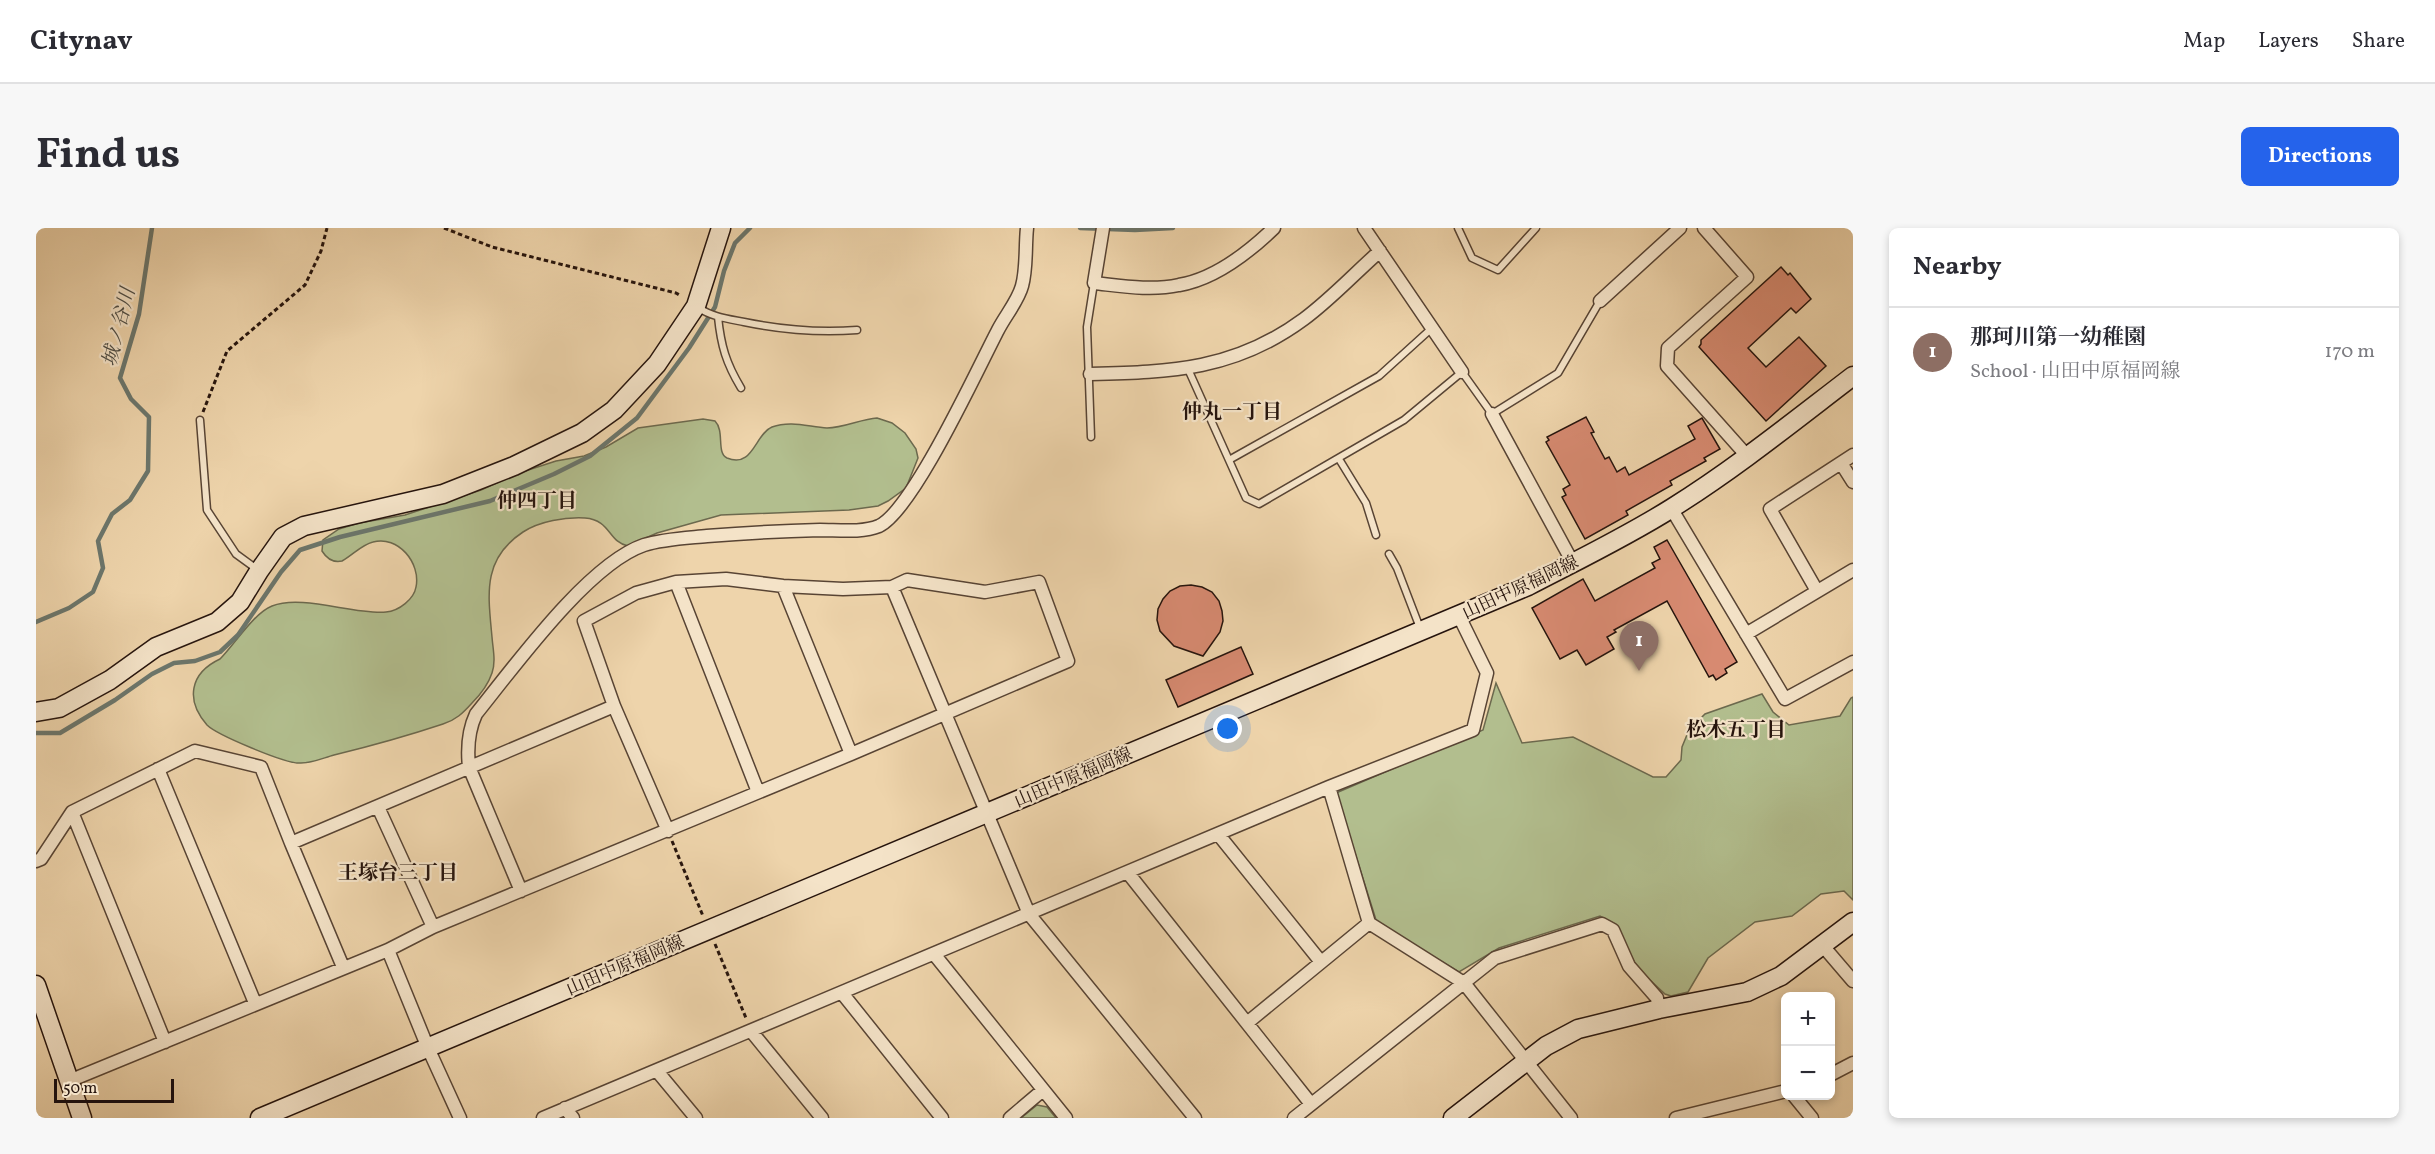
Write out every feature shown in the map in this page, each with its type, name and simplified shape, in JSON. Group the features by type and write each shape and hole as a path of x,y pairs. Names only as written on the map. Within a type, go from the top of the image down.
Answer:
{"main road":[{"path":"36,712 59,708 111,680 156,647 217,622 240,603 283,537 304,526 443,494 514,466 582,434 614,410 657,364 696,306 721,228"},
{"name":"山田中原福岡線","path":"260,1118 1459,616 1573,563 1671,508 1748,457 1853,376"},
{"path":"1453,1118 1546,1046 1578,1029 1659,1009 1747,992 1781,976 1853,922"},
{"path":"37,990 82,1118"}],"street":[{"path":"521,891 469,767 467,749 471,725 476,714 536,639 609,565 644,545 688,538 760,532 862,529 879,526 895,513 914,486 959,409 1022,287 1027,228"},
{"path":"1103,228 1094,283 1138,287 1178,286 1208,276 1236,259 1274,228"},
{"path":"1364,228 1462,372"},
{"path":"1600,301 1680,228"},
{"path":"1704,228 1747,277 1668,348 1666,366 1748,457"},
{"path":"1089,374 1188,369 1221,362 1248,352 1305,319 1380,251"},
{"path":"1492,414 1573,563"},
{"path":"1818,591 1770,509 1853,455"},
{"path":"1841,463 1853,482"},
{"path":"1671,508 1785,699 1853,662"},
{"path":"1746,634 1853,570"},
{"path":"69,1081 388,950 433,927 668,831 1068,661 1039,582 985,592 907,580 892,587 843,589 783,586 726,579 676,582 636,592 584,621 614,706 668,831"},
{"path":"676,582 758,792"},
{"path":"783,586 851,754"},
{"path":"892,587 1029,915 1195,1118"},
{"path":"543,1118 569,1113 657,1071 751,1031 1329,787 1473,730 1486,673 1459,616"},
{"path":"291,843 614,706"},
{"path":"36,861 41,859 72,812 195,751 261,767 343,967"},
{"path":"158,769 255,1003"},
{"path":"1329,787 1369,923 1464,984 1571,1118"},
{"path":"378,807 433,927"},
{"path":"72,812 165,1042"},
{"path":"1218,834 1321,962"},
{"path":"1128,873 1311,1104"},
{"path":"1247,1023 1369,923"},
{"path":"1294,1118 1495,958 1602,924 1613,930 1629,966 1657,998 1659,1009"},
{"path":"1823,946 1853,981"},
{"path":"388,950 428,1048 460,1118"},
{"path":"934,954 1066,1118"},
{"path":"842,993 942,1118"},
{"path":"751,1031 822,1118"},
{"path":"1835,1072 1853,1063"},
{"path":"657,1071 696,1118"},
{"path":"1010,1118 1043,1090"},
{"path":"1683,1117 1781,1092"},
{"path":"1798,1100 1812,1118"}],"lane":[{"path":"1458,228 1472,258 1498,270 1536,228"},
{"path":"1091,437 1087,327 1094,283"},
{"path":"1188,369 1196,392 1246,498 1259,504 1404,420 1462,372 1492,414 1558,373 1600,301"},
{"path":"696,306 718,317 808,332 857,330"},
{"path":"718,317 720,341 728,366 741,388"},
{"path":"1229,460 1378,376 1432,328"},
{"path":"200,420 207,510 236,554 259,571"},
{"path":"1339,459 1366,502 1376,535"},
{"path":"1389,554 1397,568 1421,632"}],"path":[{"path":"200,420 227,351 305,285 321,251 327,228"},
{"path":"444,228 492,247 676,292 696,306"}],"green space":[{"path":"877,418 892,423 905,433 916,449 918,458 906,488 878,506 849,510 721,515 657,533 628,546 616,540 600,523 585,518 553,521 523,532 500,554 491,578 489,606 494,660 490,677 484,690 469,707 448,722 308,763 299,763 266,754 223,735 213,730 200,716 194,697 197,679 210,665 220,659 258,615 272,606 298,602 359,611 386,612 401,607 409,600 415,591 417,578 406,553 391,543 382,541 365,545 342,561 333,561 322,551 323,540 339,529 405,515 481,490 519,473 556,461 584,456 606,447 638,428 703,419 715,421 720,430 722,452 727,458 736,460 748,455 761,436 772,427 793,424 833,428"},
{"path":"1496,683 1522,743 1573,737 1653,777 1666,777 1681,760 1682,747 1689,730 1705,714 1762,694 1773,712 1789,725 1840,716 1853,697 1853,900 1844,891 1821,894 1792,916 1755,922 1708,958 1688,992 1671,996 1665,994 1638,969 1615,924 1600,916 1499,948 1459,972 1377,923 1336,793 1483,730"},
{"path":"1037,1105 1047,1107 1056,1118 1021,1118"}],"building":[{"path":"1781,267 1788,275 1790,273 1811,299 1796,313 1791,308 1748,348 1766,367 1799,337 1826,366 1766,421 1699,347 1701,340"},
{"path":"1586,417 1594,432 1591,433 1605,459 1609,457 1617,472 1625,467 1629,475 1695,439 1688,426 1702,418 1720,449 1704,458 1706,461 1670,481 1672,485 1626,511 1628,515 1585,539 1562,497 1566,495 1563,489 1570,485 1546,442 1549,440 1547,437"},
{"path":"1667,540 1737,662 1725,669 1727,673 1716,680 1713,675 1709,677 1667,601 1614,630 1616,632 1607,637 1614,649 1586,665 1577,650 1560,659 1532,608 1583,579 1595,601 1655,568 1652,563 1660,559 1654,547"},
{"path":"1191,585 1212,592 1219,601 1222,611 1223,621 1220,632 1203,656 1174,646 1160,631 1157,620 1158,609 1170,591 1180,586"},
{"path":"1241,647 1253,674 1178,707 1166,680"}],"waterway":[{"name":"城ノ谷川","path":"36,622 69,608 93,592 103,568 98,541 112,514 130,500 148,471 149,417 131,399 120,378 139,314 152,228"},
{"path":"36,733 60,733 115,700 152,674 174,663 195,661 220,652 238,635 281,572 300,550 340,537 490,501 590,456 637,418 689,348 715,307 724,271 735,243 750,228"},
{"path":"1080,228 1135,230 1173,228"}],"place":[{"name":"那珂川第一幼稚園","path":"1639,671"}],"district":[{"name":"仲丸一丁目","path":"1232,411"},
{"name":"仲四丁目","path":"537,500"},
{"name":"松木五丁目","path":"1736,729"},
{"name":"王塚台三丁目","path":"398,872"}]}
